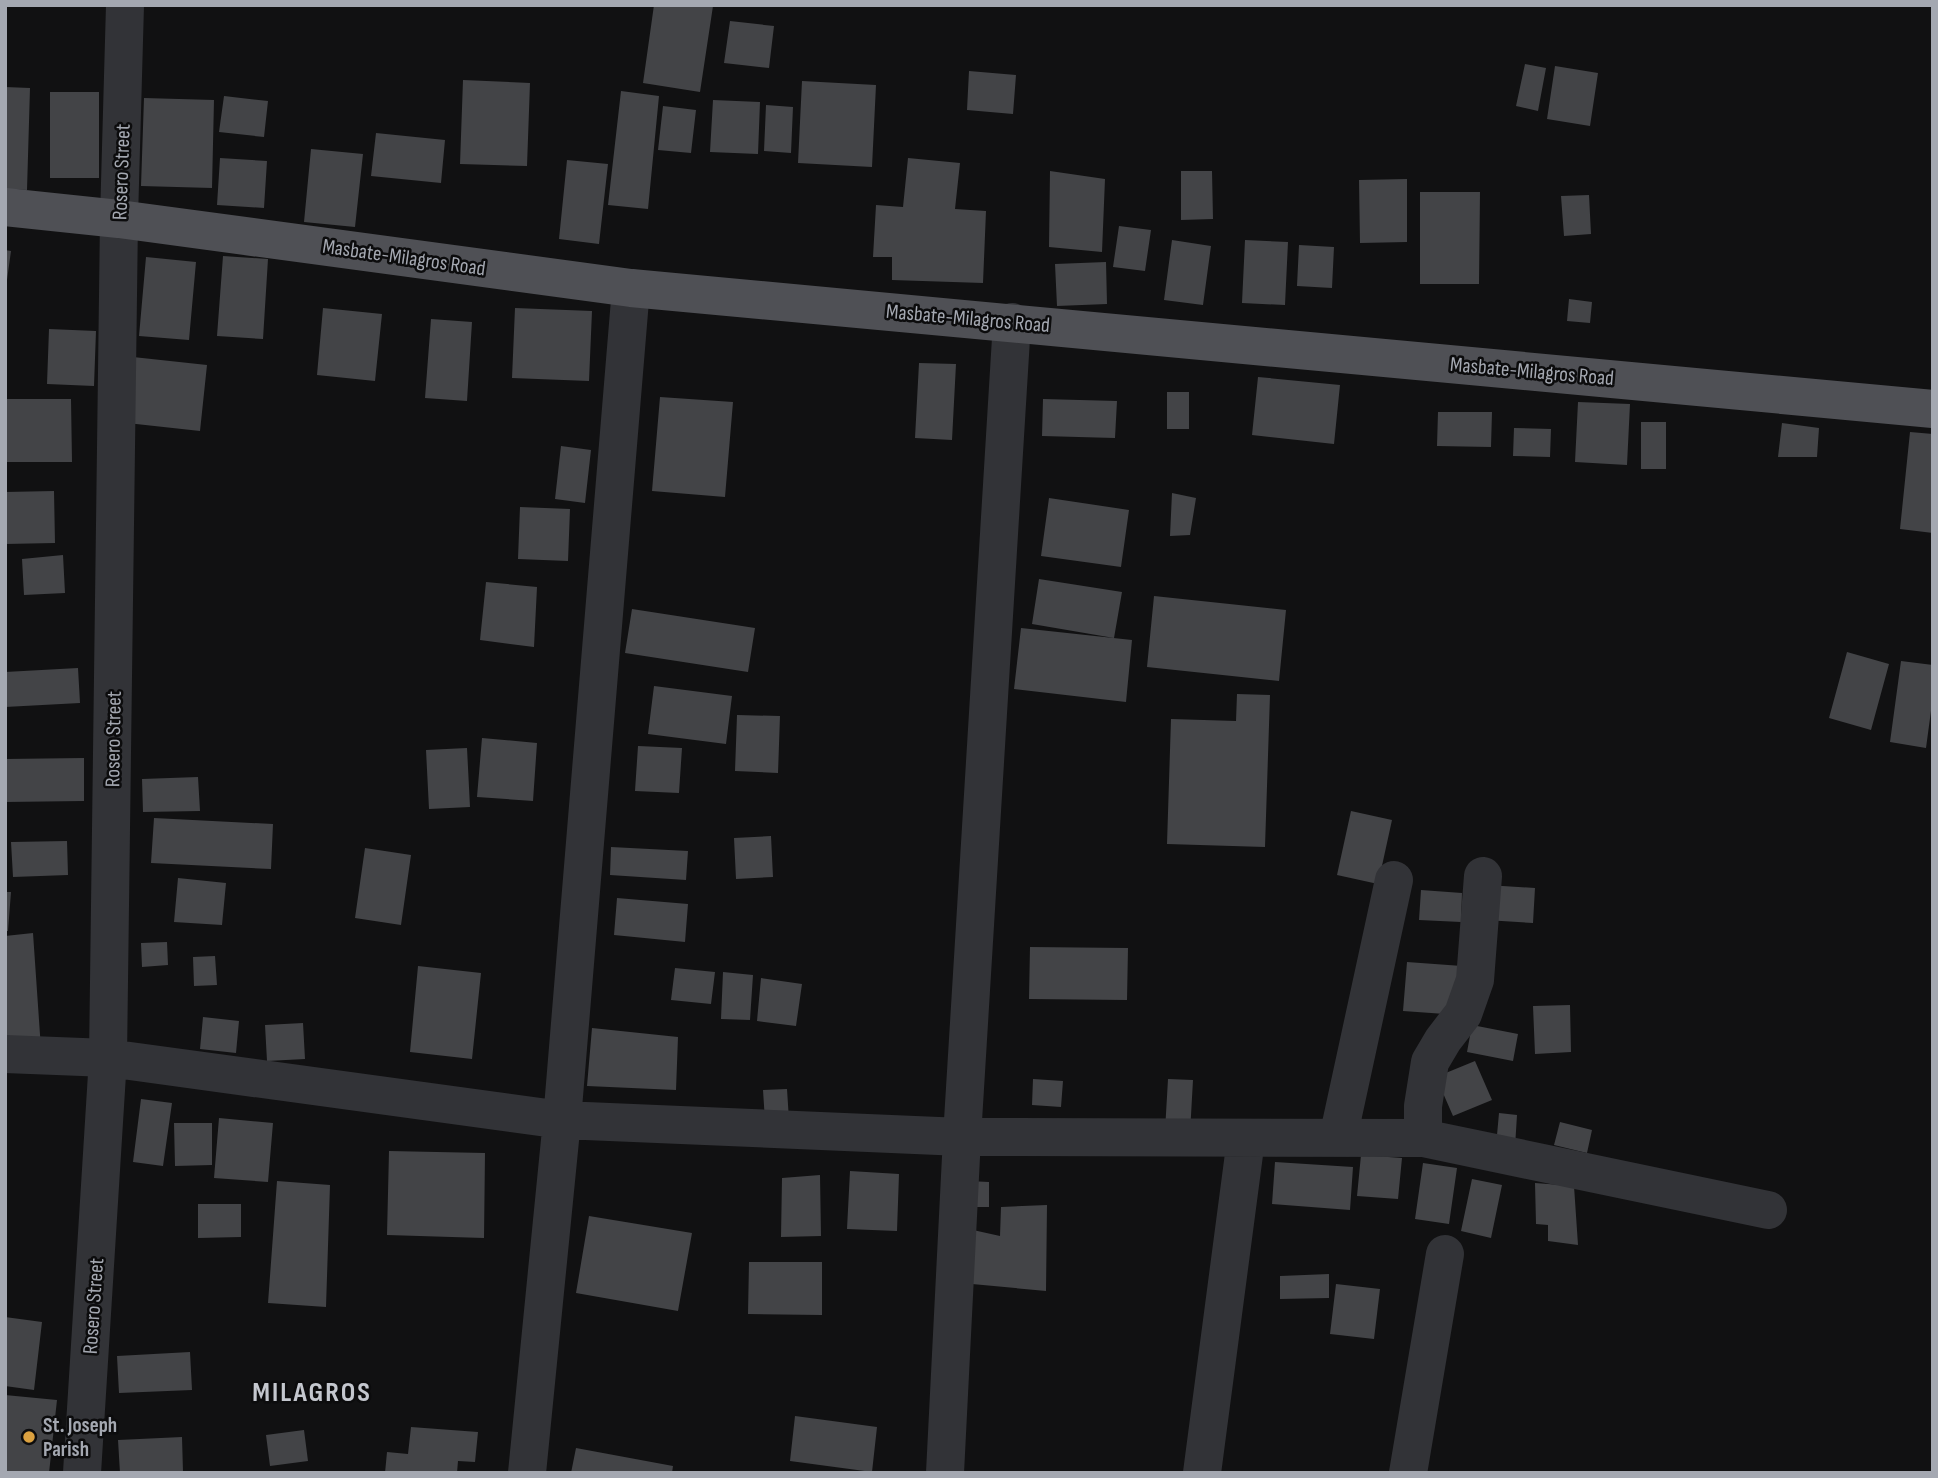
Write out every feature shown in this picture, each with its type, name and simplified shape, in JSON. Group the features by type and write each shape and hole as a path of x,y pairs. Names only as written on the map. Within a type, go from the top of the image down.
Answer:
{"main road":[{"name":"Masbate-Milagros Road","path":"5,207 119,219 631,288 1933,409"}],"street":[{"name":"Rosero Street","path":"82,1473 108,1058 119,219 125,5"},
{"path":"527,1473 562,1120 631,288"},
{"path":"948,1472 962,1137 1012,322"},
{"path":"1423,1138 1423,1106 1430,1062 1463,1014 1475,980 1483,876"},
{"path":"1338,1138 1394,880"},
{"path":"5,1054 108,1058 562,1120 962,1137 1423,1138 1768,1210"},
{"path":"1202,1473 1246,1139"},
{"path":"1408,1473 1445,1254"}],"building":[{"path":"654,5 713,6 700,92 643,83"},
{"path":"730,21 774,26 769,68 724,63"},
{"path":"1525,64 1546,68 1538,111 1516,106"},
{"path":"1555,66 1598,73 1590,126 1547,119"},
{"path":"969,71 1016,75 1013,114 967,110"},
{"path":"463,80 530,83 527,166 460,164"},
{"path":"802,81 876,85 872,167 798,163"},
{"path":"5,87 30,88 27,190 5,189"},
{"path":"621,91 659,96 648,209 608,205"},
{"path":"50,92 99,92 99,178 50,178"},
{"path":"224,96 268,101 264,137 219,132"},
{"path":"144,98 214,100 212,188 141,186"},
{"path":"713,100 760,102 758,154 710,152"},
{"path":"766,105 793,107 791,153 764,151"},
{"path":"663,106 696,110 691,153 658,150"},
{"path":"376,133 445,140 441,183 371,176"},
{"path":"311,149 363,154 355,227 304,222"},
{"path":"220,158 267,161 264,208 217,205"},
{"path":"908,158 960,163 955,209 986,211 983,283 892,280 892,257 873,257 876,205 903,207"},
{"path":"567,160 608,164 599,244 559,239"},
{"path":"1050,171 1105,179 1102,252 1049,247"},
{"path":"1181,171 1212,171 1213,219 1181,220"},
{"path":"1407,179 1407,242 1360,243 1359,180"},
{"path":"1420,192 1480,192 1479,284 1420,284"},
{"path":"1589,195 1591,234 1564,236 1561,196"},
{"path":"1119,226 1151,230 1145,271 1113,267"},
{"path":"1172,240 1211,246 1203,305 1164,300"},
{"path":"1245,240 1288,242 1285,305 1242,303"},
{"path":"1299,245 1334,247 1332,288 1297,286"},
{"path":"5,250 11,251 7,280 5,280"},
{"path":"223,256 268,259 263,339 217,336"},
{"path":"146,257 196,262 189,340 139,336"},
{"path":"1106,262 1107,304 1057,306 1055,264"},
{"path":"1569,299 1592,302 1590,323 1567,321"},
{"path":"323,308 382,314 375,381 317,375"},
{"path":"515,308 592,311 589,381 512,378"},
{"path":"431,319 472,322 467,401 425,398"},
{"path":"49,329 96,331 94,386 47,384"},
{"path":"133,357 207,365 200,431 127,423"},
{"path":"919,363 956,364 952,440 915,438"},
{"path":"1258,377 1340,385 1334,444 1252,435"},
{"path":"1167,392 1189,392 1189,429 1167,429"},
{"path":"660,397 733,402 725,497 652,491"},
{"path":"5,399 71,399 72,462 5,462"},
{"path":"1043,399 1117,401 1115,438 1042,436"},
{"path":"1578,402 1630,404 1627,465 1575,462"},
{"path":"1438,412 1492,412 1491,447 1437,446"},
{"path":"1641,422 1666,422 1666,469 1641,469"},
{"path":"1782,423 1819,428 1817,457 1778,457"},
{"path":"1514,428 1551,429 1550,457 1513,456"},
{"path":"1910,432 1933,434 1933,533 1900,529"},
{"path":"561,446 591,450 585,503 555,499"},
{"path":"54,491 55,543 5,544 5,492"},
{"path":"1172,493 1196,498 1190,535 1170,536"},
{"path":"1049,498 1129,510 1121,567 1041,556"},
{"path":"520,507 570,509 568,561 518,559"},
{"path":"63,555 65,593 24,595 22,559"},
{"path":"1039,579 1122,592 1114,638 1032,624"},
{"path":"486,582 537,587 534,647 480,640"},
{"path":"1154,596 1286,610 1279,681 1147,667"},
{"path":"632,609 755,628 748,672 625,653"},
{"path":"1021,628 1132,640 1126,702 1014,689"},
{"path":"1847,652 1889,664 1871,730 1829,718"},
{"path":"1901,661 1933,665 1933,696 1926,748 1890,742"},
{"path":"78,668 80,703 5,707 5,672"},
{"path":"654,686 732,696 726,744 648,734"},
{"path":"1237,694 1270,695 1265,847 1167,844 1171,719 1236,721"},
{"path":"737,715 780,716 778,773 735,771"},
{"path":"482,738 537,743 533,801 477,797"},
{"path":"638,746 682,748 679,793 635,791"},
{"path":"467,748 470,807 429,809 426,750"},
{"path":"84,758 84,801 5,802 5,759"},
{"path":"198,777 200,811 143,812 142,779"},
{"path":"1351,811 1392,820 1378,884 1337,875"},
{"path":"154,818 273,824 271,869 151,863"},
{"path":"771,836 773,877 736,879 734,838"},
{"path":"67,841 68,875 13,877 11,842"},
{"path":"611,847 688,851 686,880 610,875"},
{"path":"365,848 411,855 401,925 355,918"},
{"path":"178,878 226,883 222,925 174,922"},
{"path":"1487,885 1535,888 1533,923 1485,920"},
{"path":"1421,890 1462,893 1461,922 1419,920"},
{"path":"5,892 11,892 8,931 5,931"},
{"path":"617,898 688,904 685,942 614,935"},
{"path":"33,933 41,1049 5,1051 5,936"},
{"path":"167,942 168,965 142,967 141,943"},
{"path":"1030,947 1128,948 1127,1000 1029,999"},
{"path":"215,956 217,985 194,986 193,957"},
{"path":"1407,962 1462,966 1459,1015 1403,1011"},
{"path":"418,966 481,973 472,1059 410,1052"},
{"path":"675,968 715,972 711,1004 671,1000"},
{"path":"723,972 753,975 750,1020 721,1019"},
{"path":"761,978 802,984 796,1026 757,1021"},
{"path":"1570,1005 1571,1052 1535,1054 1533,1006"},
{"path":"203,1017 239,1021 236,1053 200,1049"},
{"path":"303,1023 305,1059 267,1061 265,1025"},
{"path":"1472,1025 1518,1034 1513,1061 1467,1052"},
{"path":"592,1028 678,1037 676,1090 587,1086"},
{"path":"1475,1061 1492,1100 1453,1116 1436,1077"},
{"path":"1033,1079 1063,1081 1061,1107 1032,1105"},
{"path":"1168,1079 1193,1080 1190,1133 1165,1131"},
{"path":"787,1089 789,1120 765,1121 763,1090"},
{"path":"141,1099 172,1103 163,1166 133,1162"},
{"path":"1499,1113 1517,1115 1515,1147 1496,1146"},
{"path":"219,1118 273,1123 268,1182 214,1178"},
{"path":"1560,1122 1592,1130 1587,1153 1554,1145"},
{"path":"174,1123 212,1123 212,1165 175,1166"},
{"path":"389,1151 485,1153 484,1238 387,1235"},
{"path":"1361,1155 1402,1158 1398,1199 1357,1196"},
{"path":"1275,1162 1353,1167 1350,1210 1272,1204"},
{"path":"1423,1163 1457,1168 1449,1224 1415,1219"},
{"path":"850,1171 899,1174 897,1231 847,1229"},
{"path":"820,1175 821,1236 781,1237 782,1178"},
{"path":"1472,1179 1502,1185 1491,1238 1461,1231"},
{"path":"277,1181 330,1185 326,1307 268,1303"},
{"path":"969,1181 989,1182 989,1207 969,1207"},
{"path":"1535,1183 1574,1186 1578,1245 1548,1241 1548,1225 1536,1224"},
{"path":"198,1204 241,1204 241,1237 198,1238"},
{"path":"1047,1205 1046,1291 972,1284 973,1230 1000,1236 1001,1207"},
{"path":"589,1216 692,1233 678,1311 576,1293"},
{"path":"749,1262 822,1262 822,1315 748,1314"},
{"path":"1329,1274 1329,1298 1280,1299 1280,1276"},
{"path":"1336,1284 1380,1289 1374,1339 1330,1334"},
{"path":"5,1317 42,1322 34,1390 5,1386"},
{"path":"190,1352 192,1390 119,1393 117,1356"},
{"name":"St. Joseph Parish","path":"5,1395 57,1400 49,1473 5,1473"},
{"path":"795,1416 877,1427 872,1472 790,1461"},
{"path":"411,1427 478,1432 475,1462 458,1461 457,1473 385,1473 387,1452 408,1454"},
{"path":"304,1430 308,1461 270,1466 266,1435"},
{"path":"182,1437 183,1472 120,1473 118,1440"},
{"path":"576,1448 673,1466 672,1473 571,1473"}],"place":[{"name":"St. Joseph Parish","path":"29,1437"}],"district":[{"name":"MILAGROS","path":"312,1391"}]}
